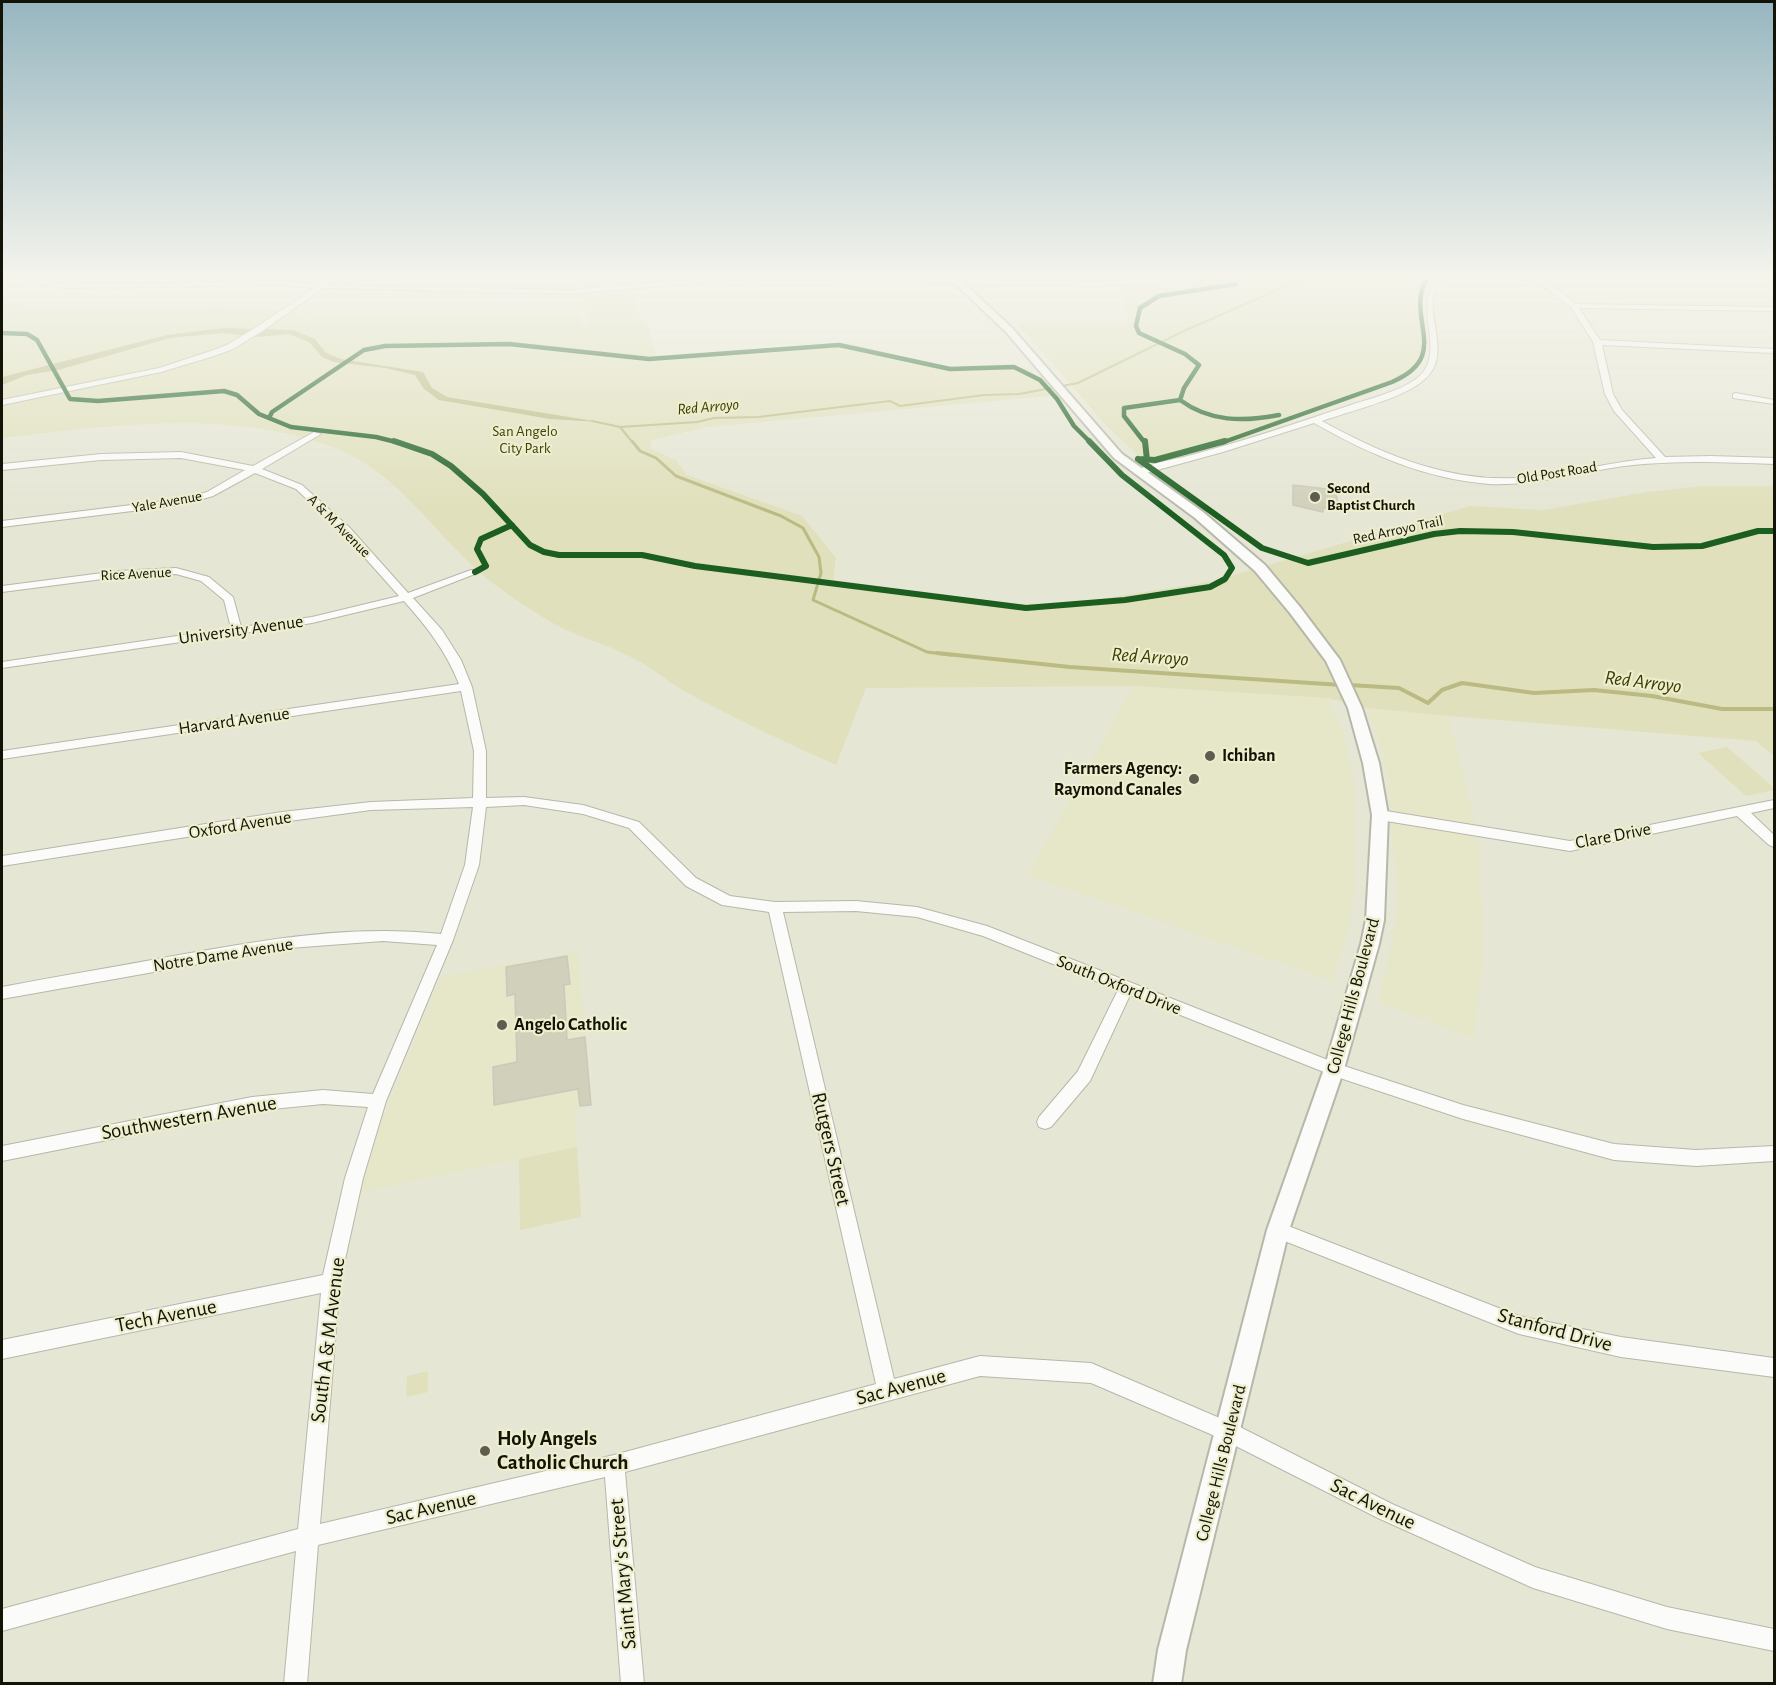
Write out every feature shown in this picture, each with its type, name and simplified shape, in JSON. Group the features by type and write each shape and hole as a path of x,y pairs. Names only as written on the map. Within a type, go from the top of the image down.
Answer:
{"street":[{"path":"2,402 180,365 208,354"},
{"name":"College Hills Boulevard","path":"1030,354 1070,398 1104,442 1139,472 1199,515 1260,568 1334,660 1354,708 1371,763 1380,814 1376,920 1334,1069 1278,1230 1229,1432 1172,1650 1167,1683"},
{"path":"1139,472 1222,452 1393,393 1424,377 1432,364 1434,354"},
{"path":"1600,354 1609,394 1618,411 1661,458"},
{"path":"1736,396 1774,402"},
{"name":"Old Post Road","path":"1314,420 1358,446 1413,467 1485,480 1518,481 1661,458 1738,457 1774,460"},
{"name":"Yale Avenue","path":"2,524 181,502 210,494 257,470 317,434"},
{"name":"A & M Avenue","path":"2,467 145,454 217,460 257,470 299,487 346,530 407,597 436,630 455,660 466,687 480,751 480,803"},
{"name":"Rice Avenue","path":"2,588 118,574 176,572 205,579 229,599 237,632"},
{"name":"University Avenue","path":"2,665 312,620 407,597 475,572"},
{"name":"Harvard Avenue","path":"2,755 466,687"},
{"name":"South Oxford Drive","path":"480,803 524,801 583,810 634,825 691,882 727,901 775,907 856,906 917,912 987,932 1334,1069 1463,1112 1614,1152 1695,1158 1774,1152"},
{"name":"Oxford Avenue","path":"2,861 282,817 371,806 480,803"},
{"name":"South A & M Avenue","path":"295,1683 331,1282 354,1178 378,1101 446,940 472,865 480,803"},
{"name":"Clare Drive","path":"1380,814 1570,846 1774,804"},
{"path":"1740,811 1774,842"},
{"name":"Rutgers Street","path":"775,907 887,1390"},
{"name":"Notre Dame Avenue","path":"2,993 257,947 362,936 411,935 446,940"},
{"path":"1045,1122 1084,1076 1126,988"},
{"name":"Southwestern Avenue","path":"2,1153 252,1104 323,1097 378,1101"},
{"name":"Stanford Drive","path":"1278,1230 1520,1325 1621,1347 1774,1368"},
{"name":"Tech Avenue","path":"2,1349 331,1282"},
{"name":"Sac Avenue","path":"2,1620 308,1537 614,1465 980,1366 1091,1372 1229,1432 1385,1511 1533,1576 1667,1618 1774,1640"},
{"name":"Saint Mary's Street","path":"614,1465 633,1683"}],"shaded area":[{"path":"94,354 115,354 58,370 27,375 2,385 2,377"},
{"path":"319,354 423,372 432,388 447,397 599,422 550,419 439,400 424,389 415,375 385,368 334,362"},
{"path":"1133,686 1328,698 1342,729 1355,784 1355,879 1351,919 1332,981 1028,875"},
{"path":"1367,708 1449,716 1478,837 1484,950 1474,1038 1378,1003 1393,938 1398,894 1385,759"},
{"name":"Angelo Catholic","path":"578,952 591,1105 574,1109 577,1147 361,1192 379,1129 441,976"}],"green space":[{"name":"San Angelo City Park","path":"2,354 656,354 657,357 699,354 893,354 945,367 1007,364 1033,371 1050,396 708,427 652,440 650,448 677,461 687,475 802,516 836,558 833,580 1015,604 1075,603 1214,581 1470,506 1543,510 1647,492 1701,486 1774,486 1774,756 1756,741 1367,708 1328,698 1133,686 866,688 836,765 759,730 684,691 633,658 561,627 534,612 485,577 414,505 377,472 356,458 332,447 292,435 252,427 210,424 126,425 2,438"},
{"path":"1043,354 1423,354 1423,360 1413,370 1401,379 1373,392 1254,435 1168,460 1146,463 1106,425"},
{"path":"1727,747 1774,790 1746,796 1698,753"},
{"path":"577,1147 581,1217 520,1230 519,1159"},
{"path":"428,1371 428,1392 406,1397 407,1376"}],"building":[{"name":"Second Baptist Church","path":"1293,485 1336,490 1338,510 1323,508 1323,512 1293,505"},
{"path":"567,956 570,984 564,985 567,1040 585,1037 591,1105 580,1106 578,1089 494,1105 493,1067 517,1062 515,994 507,996 506,967"}],"waterway":[{"name":"Red Arroyo","path":"620,427 697,422 714,418 758,417 890,401 900,406 984,395 1019,394 1078,383 1138,354"},
{"name":"Red Arroyo","path":"592,421 620,427"},
{"name":"Red Arroyo","path":"620,427 633,443"},
{"name":"Red Arroyo","path":"632,441 640,451 656,458 676,476 781,516 803,528 819,557 821,573 813,600 927,652 951,655"},
{"name":"Red Arroyo","path":"937,653 1070,667 1341,685"},
{"name":"Red Arroyo","path":"1349,685 1399,688 1428,703 1442,690 1462,683 1534,693 1594,690 1652,696 1722,709 1774,709"}],"cycle path":[{"path":"45,354 70,399 98,401 224,391 237,395 259,414 291,427 376,437 432,454 451,466 483,494 530,545 544,552 559,555 642,555 695,566 1026,608 1125,600 1210,587 1225,579 1232,568 1224,555 1122,475 1074,426 1057,399 1040,380 1014,367 950,369 879,354"},
{"path":"269,418 272,412 359,354"},
{"path":"599,354 649,359 722,354"},
{"path":"1147,460 1144,440 1124,416 1124,408 1180,400 1184,388 1199,365 1184,354"},
{"path":"1138,459 1155,460 1207,448 1392,382 1416,368 1424,354"},
{"path":"1180,400 1202,413 1227,419 1240,420 1279,415"},
{"name":"Red Arroyo Trail","path":"1138,459 1262,548 1308,563 1434,534 1460,531 1513,532 1653,547 1702,546 1758,531 1774,531"},
{"path":"475,572 486,566 477,549 481,539 512,525"}],"place":[{"name":"Second Baptist Church","path":"1315,497"},
{"name":"Ichiban","path":"1210,756"},
{"name":"Farmers Agency: Raymond Canales","path":"1194,779"},
{"name":"Angelo Catholic","path":"502,1025"},
{"name":"Holy Angels Catholic Church","path":"485,1451"}]}
